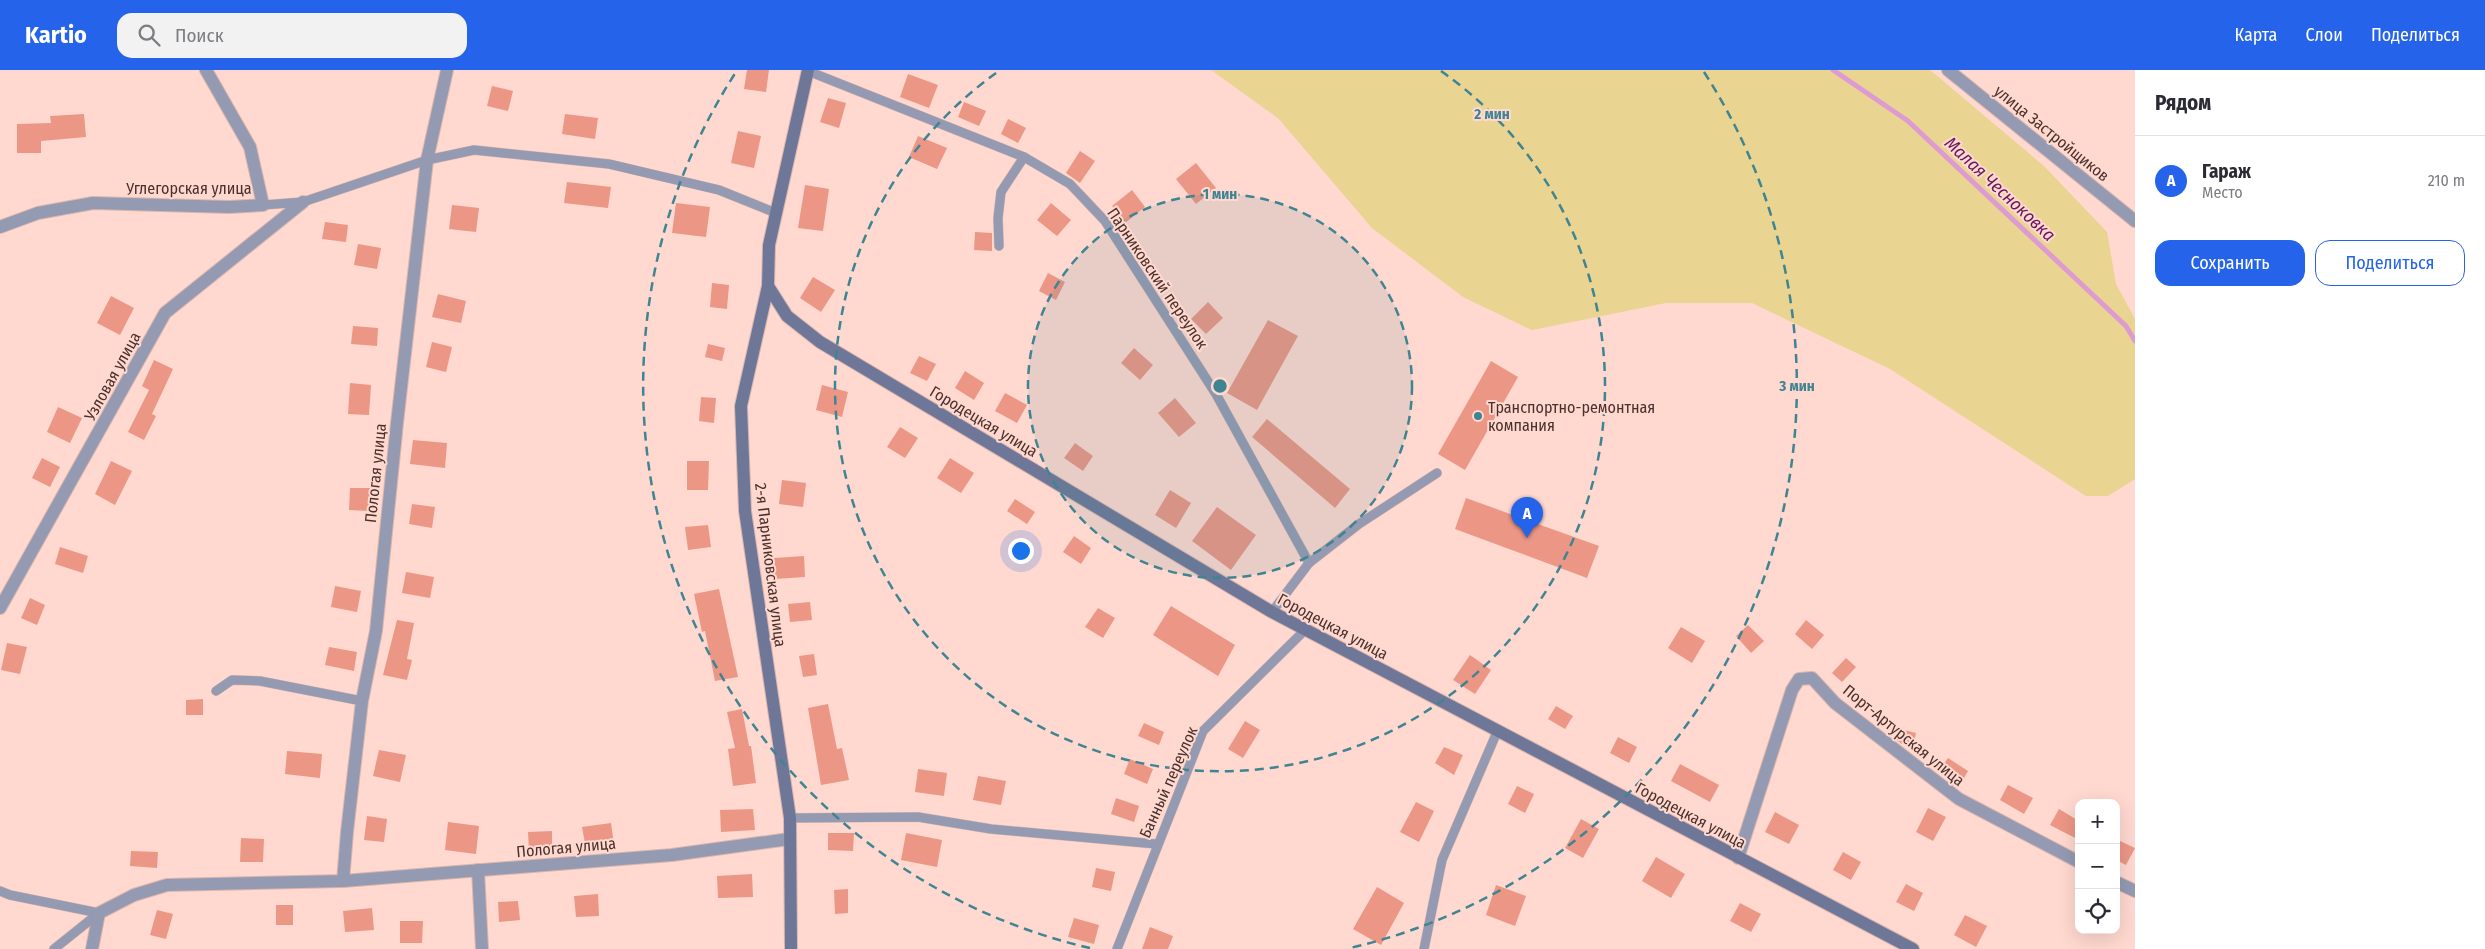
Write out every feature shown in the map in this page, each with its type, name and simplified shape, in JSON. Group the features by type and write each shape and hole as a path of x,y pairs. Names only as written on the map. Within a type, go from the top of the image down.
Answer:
{"street":[{"name":"Углегорская улица","path":"0,226 38,213 92,203 263,205 250,147 206,70"},
{"name":"Пологая улица","path":"344,881 347,832 362,701 376,631 397,423 427,160 447,70"},
{"name":"2-я Парниковская улица","path":"791,949 790,818 745,510 741,406 768,286 769,245 808,70"},
{"name":"улица Застройщиков","path":"1948,70 2135,221"},
{"name":"Узловая улица","path":"0,608 165,313 303,202"},
{"name":"Городецкая улица","path":"768,286 787,316 820,342 1272,612 1497,732 1913,949"},
{"name":"Порт-Артурская улица","path":"1738,858 1792,690 1799,679 1812,678 1835,703 1959,800 2075,860"},
{"name":"Пологая улица","path":"100,913 134,895 167,885 344,881 672,855 790,839"},
{"path":"478,870 482,949"},
{"path":"2120,884 2135,891"},
{"path":"92,949 100,913"}],"lane":[{"name":"Парниковский переулок","path":"808,70 1024,157 1070,184 1105,221 1216,394 1309,563"},
{"path":"263,205 303,202 427,160 474,150 609,164 718,190 776,212"},
{"path":"999,246 998,218 1001,192 1024,157"},
{"path":"1272,612 1309,563 1359,524 1437,473"},
{"name":"Банный переулок","path":"1117,949 1156,844 1203,731 1305,630"},
{"path":"216,691 232,680 260,681 362,701"},
{"path":"1424,949 1442,860 1497,732"},
{"path":"790,818 918,817 991,829 1156,844"},
{"path":"0,891 10,895 100,913"},
{"path":"54,949 100,913"}],"shaded area":[{"path":"1211,70 1930,70 2044,166 2107,232 2116,284 2135,319 2135,479 2108,496 2086,496 1890,369 1752,303 1666,303 1532,330 1463,297 1372,228 1278,118"}],"building":[{"path":"747,70 769,70 766,92 744,89"},
{"path":"908,74 938,85 929,108 900,97"},
{"path":"492,86 513,91 508,111 487,106"},
{"path":"828,98 846,103 839,128 820,122"},
{"path":"964,102 986,111 979,126 958,117"},
{"path":"84,114 86,137 41,141 41,153 17,153 17,124 51,123 50,116"},
{"path":"565,114 598,118 595,139 562,134"},
{"path":"1008,119 1026,128 1018,143 1001,134"},
{"path":"738,131 761,136 754,168 731,163"},
{"path":"918,136 947,148 937,169 909,157"},
{"path":"1080,151 1095,161 1080,183 1066,173"},
{"path":"1196,163 1216,188 1196,204 1176,179"},
{"path":"567,182 611,187 608,208 564,203"},
{"path":"805,185 829,189 823,231 798,228"},
{"path":"1132,190 1145,207 1125,223 1112,206"},
{"path":"676,203 710,207 706,237 672,233"},
{"path":"1051,203 1071,220 1057,236 1037,220"},
{"path":"452,205 479,208 476,232 449,229"},
{"path":"325,222 348,225 346,242 322,239"},
{"path":"975,232 992,233 992,251 974,250"},
{"path":"358,244 381,248 377,269 354,265"},
{"path":"1048,273 1065,282 1056,300 1039,291"},
{"path":"813,277 835,290 821,312 800,298"},
{"path":"712,283 729,285 727,309 710,307"},
{"path":"438,294 466,301 461,323 432,317"},
{"path":"111,296 134,308 120,335 97,323"},
{"path":"1208,302 1223,318 1206,334 1191,319"},
{"path":"1268,320 1298,336 1257,410 1227,393"},
{"path":"353,326 378,328 377,346 351,344"},
{"path":"432,342 452,347 446,372 426,367"},
{"path":"708,344 725,348 722,361 705,357"},
{"path":"1134,348 1153,365 1140,380 1121,363"},
{"path":"919,356 936,364 927,381 910,373"},
{"path":"154,360 173,369 152,414 156,416 144,440 128,432 149,390 142,386"},
{"name":"Транспортно-ремонтная компания","path":"1491,361 1518,377 1465,470 1438,454"},
{"path":"965,371 984,383 974,400 955,388"},
{"path":"350,383 371,385 369,415 348,414"},
{"path":"822,385 848,392 842,417 816,410"},
{"path":"1005,393 1027,405 1017,423 995,411"},
{"path":"701,397 716,398 714,423 699,421"},
{"path":"1175,398 1196,423 1179,437 1158,413"},
{"path":"58,407 82,418 70,443 47,432"},
{"path":"1267,419 1350,489 1335,508 1252,437"},
{"path":"900,427 918,438 905,458 887,447"},
{"path":"413,440 447,443 445,468 410,464"},
{"path":"1075,443 1093,456 1083,471 1064,458"},
{"path":"42,458 60,467 50,487 32,478"},
{"path":"950,458 974,473 961,493 937,478"},
{"path":"111,461 132,471 115,505 95,494"},
{"path":"687,461 709,461 708,490 687,490"},
{"path":"782,480 806,483 803,507 779,504"},
{"path":"350,488 370,488 369,511 349,510"},
{"path":"1170,490 1191,503 1176,528 1155,515"},
{"path":"1466,498 1599,546 1587,578 1455,529"},
{"path":"1015,499 1035,512 1027,524 1007,511"},
{"path":"412,504 435,507 432,528 409,524"},
{"path":"1217,507 1256,535 1231,570 1192,541"},
{"path":"708,525 711,547 688,550 685,527"},
{"path":"1074,536 1091,548 1081,564 1063,552"},
{"path":"60,547 88,556 83,573 55,564"},
{"path":"804,556 805,577 775,579 774,558"},
{"path":"406,572 434,577 430,598 402,593"},
{"path":"335,586 361,591 357,612 331,607"},
{"path":"719,589 738,677 715,681 705,631 702,632 694,594"},
{"path":"30,598 45,605 37,625 21,618"},
{"path":"810,602 812,620 790,622 788,604"},
{"path":"1171,606 1235,645 1218,676 1153,635"},
{"path":"1098,608 1115,618 1103,638 1085,627"},
{"path":"397,620 414,623 407,659 412,660 407,680 383,675"},
{"path":"1806,620 1824,635 1812,649 1795,634"},
{"path":"1748,625 1764,641 1751,653 1736,636"},
{"path":"1681,627 1705,641 1692,663 1668,648"},
{"path":"7,643 27,647 20,674 1,670"},
{"path":"329,647 357,652 354,671 325,665"},
{"path":"814,654 817,675 803,677 799,656"},
{"path":"1470,655 1491,670 1475,694 1453,680"},
{"path":"1846,658 1856,667 1842,682 1832,673"},
{"path":"203,699 203,715 186,715 186,700"},
{"path":"828,704 837,749 842,748 849,780 821,785 808,708"},
{"path":"1556,706 1573,716 1565,729 1548,719"},
{"path":"742,709 749,746 751,746 756,783 733,786 728,749 735,748 727,712"},
{"path":"1245,721 1260,730 1243,758 1228,749"},
{"path":"1144,723 1164,732 1159,745 1138,736"},
{"path":"1896,728 1916,733 1913,747 1902,744 1894,738"},
{"path":"1618,737 1637,747 1629,763 1610,753"},
{"path":"1444,747 1463,755 1454,775 1435,763"},
{"path":"379,750 406,755 400,782 373,776"},
{"path":"287,751 322,754 320,778 285,774"},
{"path":"1948,758 1968,771 1961,783 1940,770"},
{"path":"1130,759 1153,769 1147,784 1124,774"},
{"path":"1680,764 1719,785 1710,802 1671,781"},
{"path":"918,769 947,773 944,796 915,792"},
{"path":"978,776 1006,781 1001,805 973,800"},
{"path":"2008,785 2033,798 2024,814 2000,800"},
{"path":"1517,786 1534,794 1525,813 1508,804"},
{"path":"1116,798 1139,806 1134,822 1111,814"},
{"path":"1416,802 1434,811 1419,842 1400,832"},
{"path":"1928,808 1946,817 1933,841 1916,832"},
{"path":"753,809 755,830 721,832 720,810"},
{"path":"2059,809 2075,819 2075,838 2050,825"},
{"path":"1775,812 1799,825 1789,844 1765,832"},
{"path":"367,816 387,819 384,842 364,840"},
{"path":"1581,819 1599,829 1583,858 1565,848"},
{"path":"448,822 479,826 476,854 445,850"},
{"path":"611,823 614,844 586,849 582,827"},
{"path":"552,831 552,851 529,852 528,832"},
{"path":"828,833 854,833 853,851 828,850"},
{"path":"906,833 942,840 937,867 901,860"},
{"path":"241,838 264,839 263,862 240,862"},
{"path":"2120,841 2135,848 2126,865 2120,862"},
{"path":"131,851 158,852 157,868 130,866"},
{"path":"1843,852 1861,862 1851,880 1833,870"},
{"path":"1656,857 1685,874 1671,898 1642,881"},
{"path":"1096,868 1115,872 1111,891 1092,887"},
{"path":"752,874 753,897 718,898 717,876"},
{"path":"1906,884 1923,893 1914,911 1896,902"},
{"path":"1496,885 1526,896 1515,926 1486,915"},
{"path":"1377,887 1404,903 1381,945 1353,929"},
{"path":"848,889 848,913 835,914 834,890"},
{"path":"598,894 599,916 576,917 574,896"},
{"path":"518,901 520,920 499,922 498,902"},
{"path":"1740,903 1761,914 1751,932 1730,921"},
{"path":"276,905 293,905 293,925 276,925"},
{"path":"372,908 374,930 345,932 343,911"},
{"path":"157,910 173,914 166,939 150,935"},
{"path":"1965,915 1987,926 1976,947 1954,935"},
{"path":"1074,918 1099,925 1094,944 1068,937"},
{"path":"400,921 423,921 422,943 400,943"},
{"path":"1150,927 1173,936 1168,949 1142,949"}],"waterway":[{"name":"Малая Чесноковка","path":"1833,70 1908,121 2126,326 2135,341"}],"place":[{"name":"Транспортно-ремонтная компания","path":"1478,416"},
{"name":"Гараж","path":"1527,538"}]}
